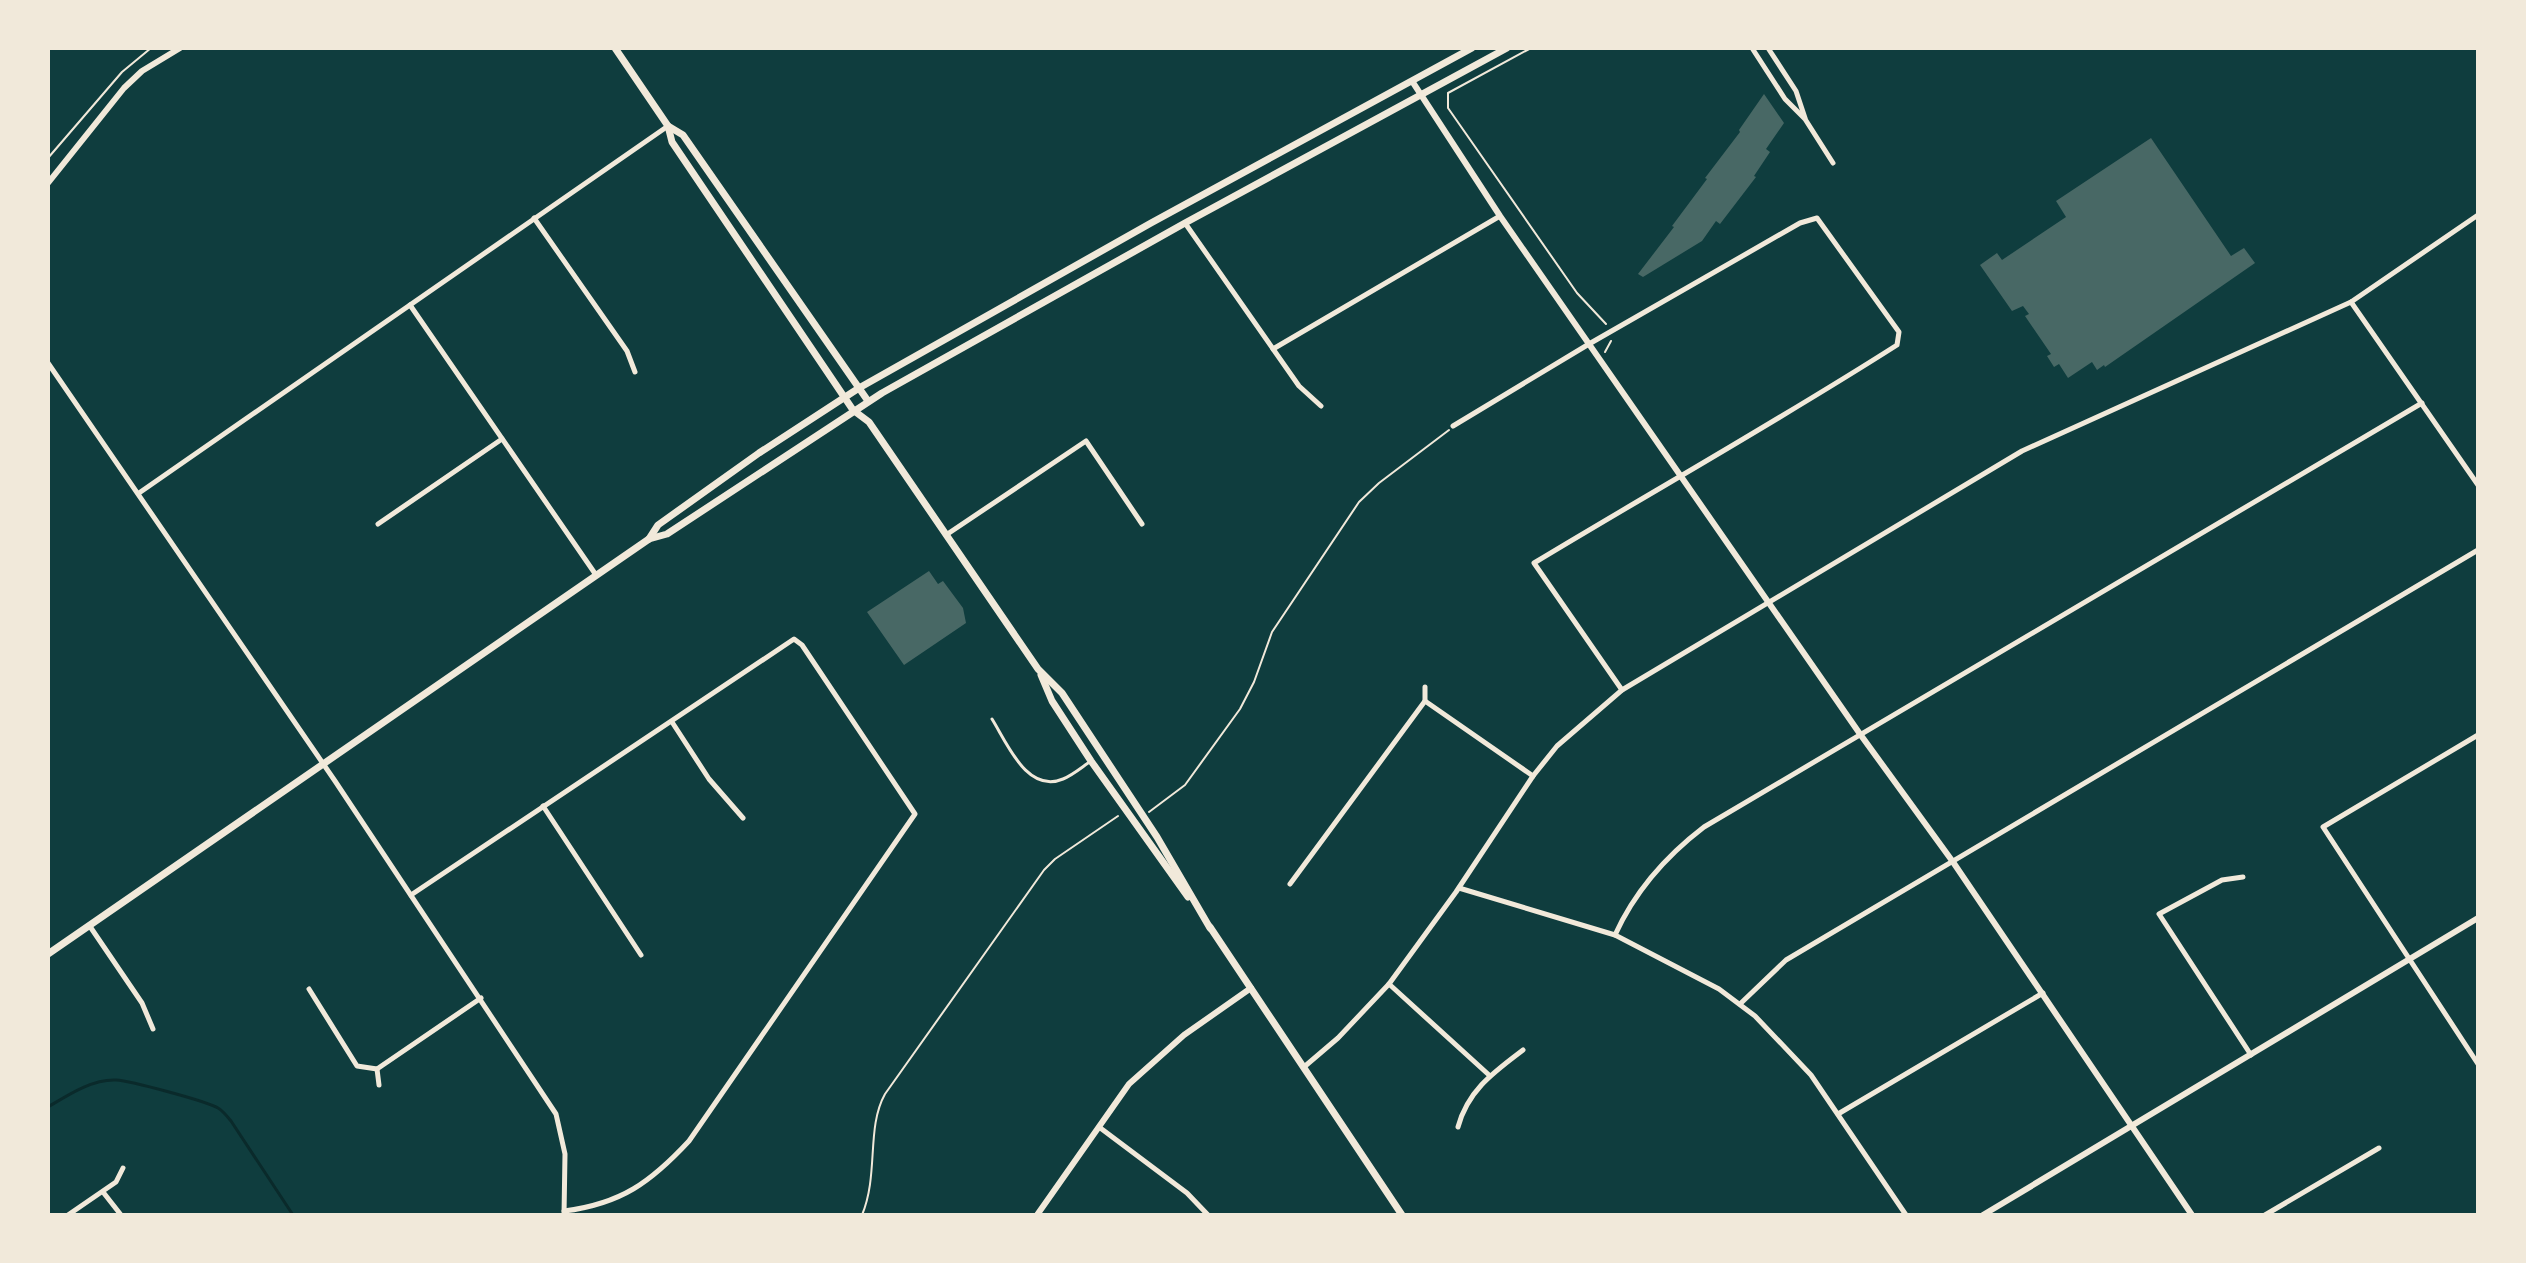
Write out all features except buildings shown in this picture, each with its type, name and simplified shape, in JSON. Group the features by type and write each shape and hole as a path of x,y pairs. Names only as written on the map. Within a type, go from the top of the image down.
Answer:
{"main road":[{"path":"615,48 668,126 672,142 853,410 869,422 1038,669 1071,705 1157,837 1210,928"},
{"path":"649,539 658,525 844,396 1151,223 1472,48"},
{"path":"48,954 649,539 667,534 853,410 1185,223 1507,48"},
{"path":"668,126 683,135 868,401 869,422"},
{"path":"1038,669 1052,701 1091,761 1210,928 1402,1215"}],"street":[{"path":"48,183 124,88 142,71 180,48"},
{"path":"1752,48 1785,99 1805,119 1833,163"},
{"path":"1768,48 1796,91 1805,119"},
{"path":"1412,81 1500,216 1860,734 1953,862 2192,1215"},
{"path":"139,493 668,126"},
{"path":"1304,1067 1338,1038 1389,984 1557,746 1622,690 2022,451 2351,302 2478,215"},
{"path":"1273,349 1500,216"},
{"path":"534,218 627,351 635,372"},
{"path":"1453,426 1800,223 1817,218 1899,332 1897,345 1815,397 1534,563 1622,690"},
{"path":"1185,223 1299,386 1321,406"},
{"path":"2351,302 2478,485"},
{"path":"410,305 596,575"},
{"path":"48,363 481,998 556,1114 565,1154 564,1213 592,1208 632,1192 659,1173 689,1141 915,814 802,645 794,639 411,895"},
{"path":"1615,935 1641,890 1683,843 1717,819 2422,403"},
{"path":"378,524 502,439"},
{"path":"946,535 1086,441 1142,524"},
{"path":"1740,1004 1786,960 2478,550"},
{"path":"1290,884 1425,701 1425,687"},
{"path":"1425,701 1533,776"},
{"path":"672,722 709,779 743,818"},
{"path":"2478,735 2323,827 2478,1064"},
{"path":"543,806 641,955"},
{"path":"2243,877 2222,880 2159,914 2251,1055"},
{"path":"1459,888 1615,935 1719,989 1740,1004 1794,1055 1906,1215"},
{"path":"1983,1215 1995,1212 2478,918"},
{"path":"89,925 142,1003 153,1029"},
{"path":"1389,984 1489,1075"},
{"path":"1037,1215 1129,1084 1184,1035 1251,988"},
{"path":"309,989 357,1066 377,1069 481,998"},
{"path":"1838,1114 2043,993"},
{"path":"1458,1127 1463,1108 1489,1075 1523,1050"},
{"path":"377,1069 379,1085"},
{"path":"1099,1127 1187,1193 1208,1215"},
{"path":"2265,1215 2379,1148"},
{"path":"68,1215 116,1182 123,1168"},
{"path":"103,1192 121,1215"}],"lane":[{"path":"992,719 1027,774 1046,782 1062,779 1091,761"}],"path":[{"path":"48,158 122,72 151,48"},
{"path":"1531,48 1448,93 1448,108 1577,293 1607,323 1602,327"},
{"path":"1609,350 1611,341"},
{"path":"1149,812 1185,785 1240,709 1254,682 1272,632 1359,502 1453,426"},
{"path":"862,1215 871,1190 878,1110 885,1094 1044,870 1119,815"}],"waterway":[{"path":"48,1107 89,1085 116,1080 218,1108 231,1121 293,1215"}]}
